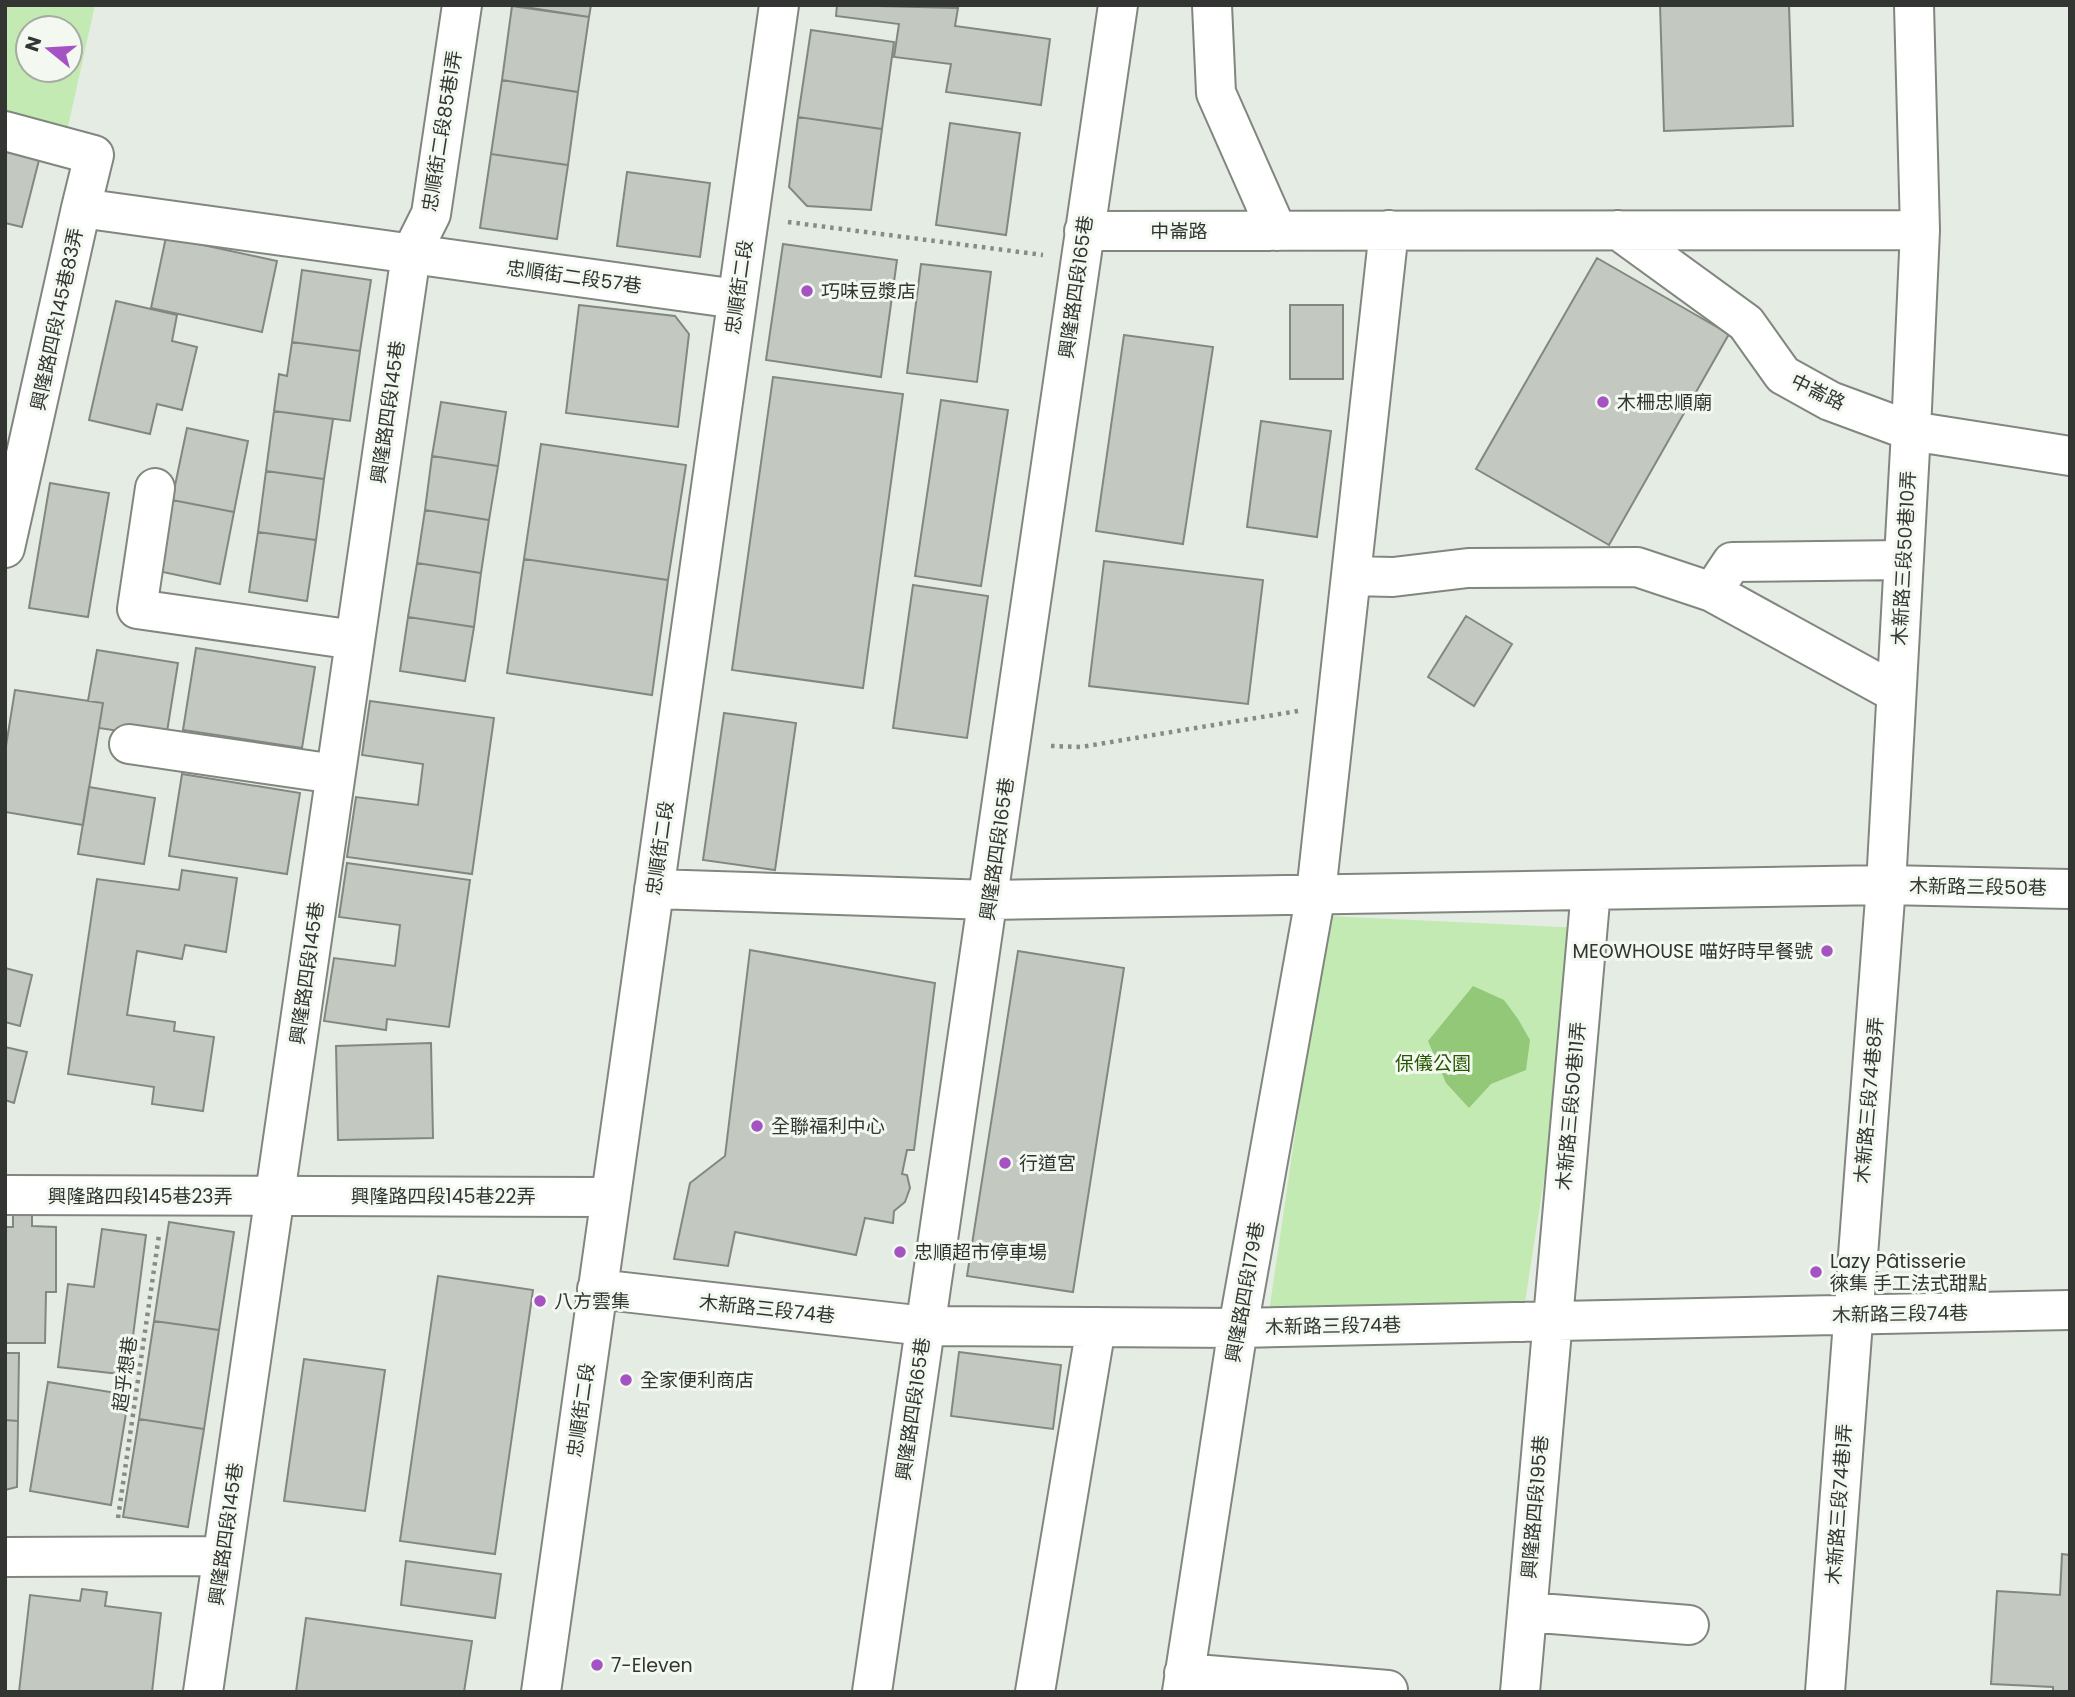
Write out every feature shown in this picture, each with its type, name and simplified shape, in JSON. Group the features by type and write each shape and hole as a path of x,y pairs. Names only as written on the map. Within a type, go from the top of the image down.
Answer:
{"street":[{"name":"忠順街二段85巷1弄","path":"411,254 431,214 463,5"},
{"name":"忠順街二段","path":"541,1692 779,5"},
{"name":"興隆路四段165巷","path":"872,1692 990,900 1118,5"},
{"path":"1212,5 1216,93 1277,231"},
{"name":"木新路三段50巷10弄","path":"1886,885 1920,230 1914,5"},
{"path":"5,131 94,155 81,208"},
{"name":"興隆路四段145巷83弄","path":"5,548 81,208 411,254"},
{"name":"興隆路四段179巷","path":"1183,1682 1238,1328 1317,893 1389,230"},
{"name":"中崙路","path":"1618,230 1746,323 1783,375 1830,401 1911,431 2070,456"},
{"name":"中崙路","path":"1084,231 1920,230"},
{"name":"忠順街二段57巷","path":"411,254 737,299"},
{"name":"興隆路四段145巷","path":"203,1692 411,254"},
{"path":"155,488 137,609 355,640"},
{"path":"1712,592 1732,562 1903,560"},
{"path":"1351,576 1392,577 1468,568 1637,568 1712,592 1896,693"},
{"path":"129,744 335,774"},
{"name":"木新路三段50巷","path":"654,889 990,900 1886,885 2070,888"},
{"name":"木新路三段74巷8弄","path":"1852,1315 1886,885"},
{"name":"木新路三段50巷11弄","path":"1550,1321 1591,890"},
{"name":"興隆路四段145巷23弄","path":"5,1195 275,1196"},
{"name":"興隆路四段145巷22弄","path":"275,1196 611,1197"},
{"name":"木新路三段74巷","path":"597,1289 925,1326 1238,1328 2070,1310"},
{"name":"木新路三段74巷1弄","path":"1825,1692 1852,1315"},
{"name":"興隆路四段195巷","path":"1520,1692 1550,1321"},
{"path":"1035,1692 1096,1327"},
{"path":"5,1557 222,1556"},
{"path":"1527,1612 1689,1625"},
{"path":"1183,1682 1388,1690"}],"path":[{"path":"748,217 1043,255 1084,231"},
{"path":"1012,746 1081,747 1291,711 1336,710"},
{"name":"超乎想巷","path":"112,1557 165,1196"}],"green space":[{"path":"5,5 95,5 84,54 84,14 14,14 14,84 77,84 67,131 5,115"},
{"name":"保儀公園","path":"1327,916 1583,928 1525,1302 1269,1312"}],"shaded area":[{"path":"1473,986 1504,1000 1530,1040 1526,1070 1491,1084 1469,1108 1446,1083 1428,1041"}],"building":[{"path":"512,5 591,5 589,17"},
{"path":"837,5 958,8 955,26 1050,39 1041,105 946,92 951,64 894,57 899,24 836,16"},
{"path":"1660,5 1789,5 1793,126 1664,131"},
{"path":"512,6 589,17 578,92 502,80"},
{"path":"811,30 894,42 882,129 798,117"},
{"path":"502,80 578,92 568,165 491,154"},
{"path":"798,117 882,129 871,210 807,206 789,187"},
{"path":"950,123 1020,133 1006,235 936,225"},
{"path":"5,151 39,160 22,227 5,223"},
{"path":"491,154 568,165 557,239 480,228"},
{"path":"627,172 710,183 700,257 617,246"},
{"path":"166,237 277,261 262,332 151,308"},
{"path":"783,244 897,260 881,377 766,360"},
{"name":"木柵忠順廟","path":"1597,258 1729,334 1609,545 1476,469"},
{"path":"921,264 991,272 977,382 907,373"},
{"path":"302,270 371,280 360,351 292,342"},
{"path":"116,301 177,315 172,341 197,347 182,410 157,404 150,434 89,420"},
{"path":"579,305 675,316 689,334 678,427 566,413"},
{"path":"1290,305 1343,305 1343,379 1290,379"},
{"path":"1124,335 1213,347 1183,544 1096,531"},
{"path":"292,342 360,351 350,421 274,411 279,374 287,376"},
{"path":"773,377 903,394 863,688 732,670"},
{"path":"941,400 1008,410 981,586 915,576"},
{"path":"441,402 506,412 498,466 432,456"},
{"path":"274,411 333,419 324,479 266,471"},
{"path":"1261,421 1331,431 1317,537 1247,527"},
{"path":"187,428 248,441 234,512 172,500"},
{"path":"541,444 686,465 668,580 524,559"},
{"path":"432,456 498,466 489,520 425,510"},
{"path":"266,471 324,479 316,540 258,532"},
{"path":"50,483 109,493 88,617 29,608"},
{"path":"172,500 234,512 220,584 158,571"},
{"path":"425,510 489,520 481,573 417,563"},
{"path":"258,532 316,540 307,601 249,592"},
{"path":"524,559 668,580 652,695 507,673"},
{"path":"1104,561 1263,580 1248,704 1089,686"},
{"path":"417,563 481,573 474,627 408,617"},
{"path":"913,585 988,596 967,738 893,728"},
{"path":"1466,616 1512,644 1474,706 1428,677"},
{"path":"408,617 474,627 465,681 400,671"},
{"path":"196,648 315,667 302,748 183,730"},
{"path":"97,650 178,663 166,738 99,728 103,703 88,701"},
{"path":"15,690 103,703 83,825 5,812 5,752"},
{"path":"370,701 494,718 472,874 347,857 356,797 418,805 423,764 362,755"},
{"path":"724,713 796,723 775,870 703,860"},
{"path":"182,774 300,793 287,874 169,856"},
{"path":"89,787 155,798 144,864 78,854"},
{"path":"347,863 470,880 449,1027 387,1019 386,1030 324,1021 334,958 395,966 400,925 339,917"},
{"path":"182,870 237,878 226,952 185,945 182,959 137,951 127,1015 175,1022 174,1031 214,1037 203,1111 152,1104 154,1087 68,1074 97,879 179,890"},
{"path":"750,950 935,983 914,1150 907,1150 902,1174 907,1175 910,1188 905,1202 894,1211 893,1223 865,1218 856,1255 735,1232 728,1266 674,1259 690,1183 725,1156"},
{"path":"1018,951 1124,968 1073,1292 967,1276"},
{"path":"5,968 32,975 20,1026 5,1022"},
{"path":"431,1043 433,1138 338,1140 336,1046"},
{"path":"5,1047 27,1052 14,1103 5,1100"},
{"path":"13,1212 32,1212 32,1226 56,1227 56,1292 46,1292 45,1343 5,1343 5,1227 13,1227"},
{"path":"169,1222 234,1232 219,1330 154,1321"},
{"path":"102,1229 146,1235 128,1375 58,1367 68,1284 94,1287"},
{"path":"438,1276 533,1290 495,1554 400,1541"},
{"path":"154,1321 219,1330 204,1429 139,1419"},
{"path":"959,1352 1061,1365 1053,1429 951,1416"},
{"path":"5,1353 19,1353 18,1421 5,1420"},
{"path":"304,1359 385,1370 365,1511 284,1501"},
{"path":"48,1382 129,1395 111,1505 30,1491"},
{"path":"139,1419 204,1429 188,1527 123,1517"},
{"path":"5,1420 18,1421 17,1487 5,1490"},
{"path":"2062,1554 2070,1555 2070,1692 2053,1692 2053,1687 1991,1684 1997,1591 2060,1595"},
{"path":"406,1561 501,1574 495,1618 401,1605"},
{"path":"82,1589 107,1592 105,1606 161,1613 152,1692 19,1692 30,1595 80,1601"},
{"path":"306,1618 472,1641 464,1692 296,1692"}],"place":[{"name":"巧味豆漿店","path":"807,291"},
{"name":"木柵忠順廟","path":"1603,402"},
{"name":"MEOWHOUSE 喵好時早餐號","path":"1827,951"},
{"name":"全聯福利中心","path":"757,1126"},
{"name":"行道宮","path":"1005,1163"},
{"name":"忠順超市停車場","path":"900,1252"},
{"name":"Lazy Pâtisserie 徠集 手工法式甜點","path":"1816,1272"},
{"name":"八方雲集","path":"540,1301"},
{"name":"全家便利商店","path":"626,1380"},
{"name":"7-Eleven","path":"597,1665"}]}
